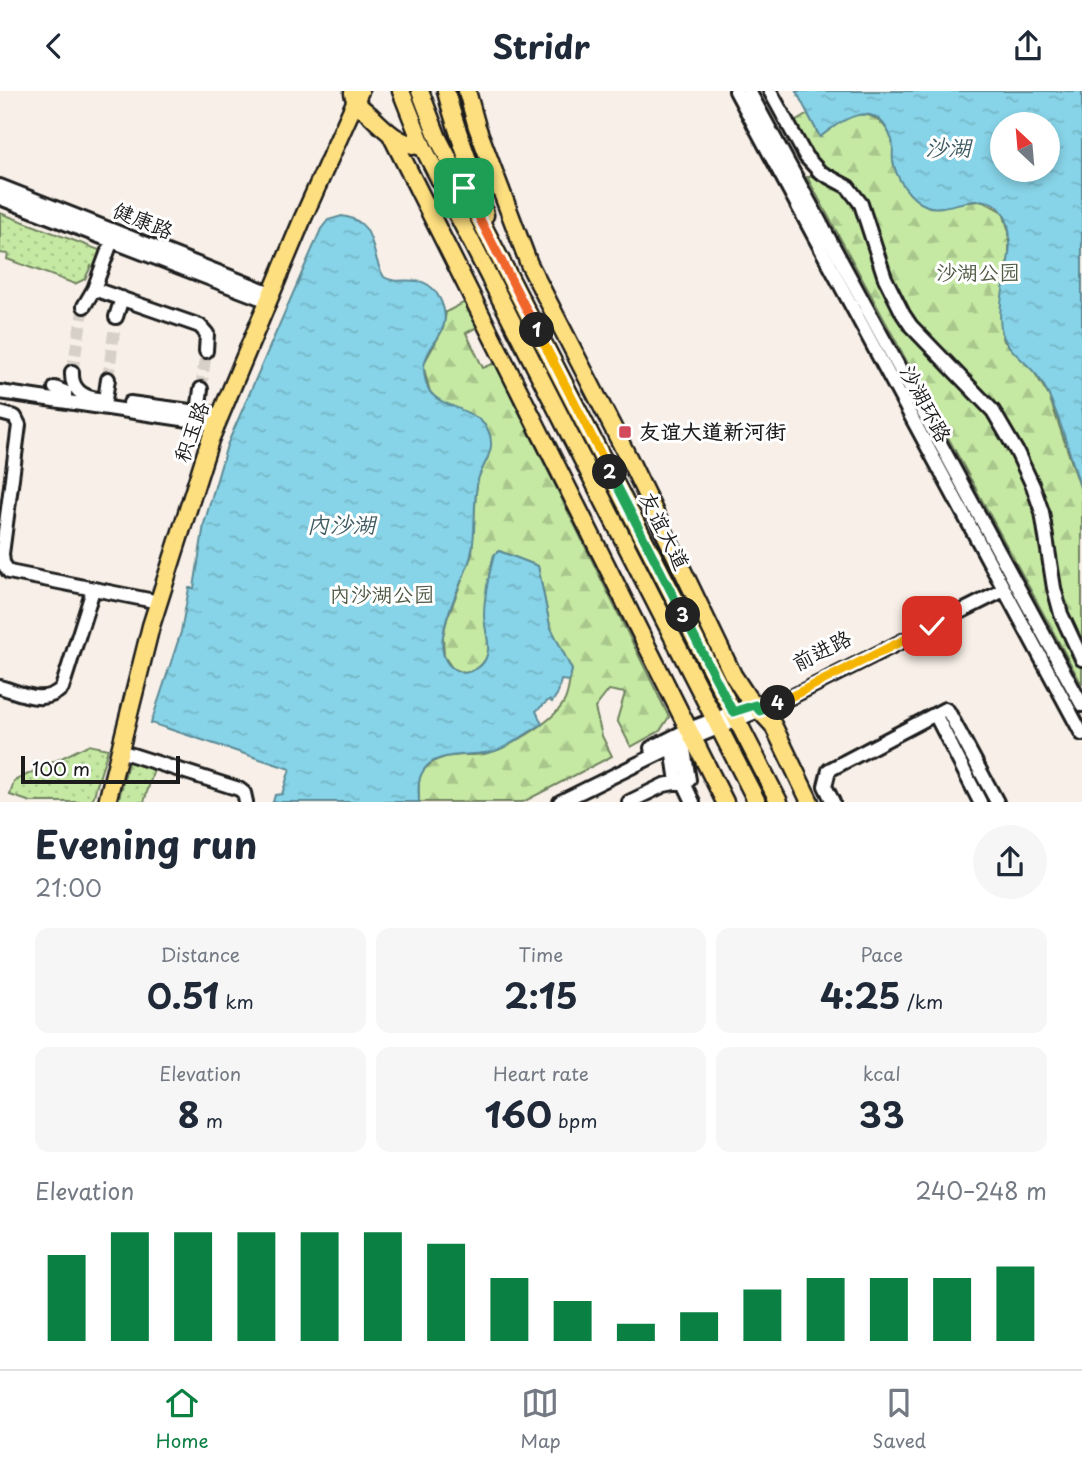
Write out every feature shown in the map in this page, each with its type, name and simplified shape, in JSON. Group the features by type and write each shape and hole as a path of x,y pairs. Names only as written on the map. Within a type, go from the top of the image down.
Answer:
{"main road":[{"name":"友谊大道","path":"401,91 423,147 757,802"},
{"name":"友谊大道","path":"419,91 438,138 779,802"},
{"path":"446,91 458,136 479,192 490,238"},
{"path":"467,91 477,128 529,264 631,463 733,675 780,736 810,802"},
{"path":"356,95 392,137 684,740 725,802"},
{"name":"积玉路","path":"107,802 159,602 218,419 356,95"},
{"path":"392,137 423,147"},
{"path":"797,802 799,777"}],"street":[{"name":"沙湖环路","path":"736,91 1082,734"},
{"name":"沙湖环路","path":"749,91 1082,705"},
{"path":"770,91 806,157 820,172 848,187 862,204 885,278 903,314 993,411 1004,429 1037,497 1057,600 1066,628 1082,659"},
{"name":"健康路","path":"0,186 269,297"},
{"name":"健康路","path":"0,198 269,297"},
{"path":"84,306 105,277 112,240"},
{"path":"94,289 201,326 208,338 206,351"},
{"path":"116,317 122,298"},
{"path":"72,372 73,384 89,398 198,412 218,419"},
{"path":"105,400 108,379"},
{"path":"55,388 65,392 65,401"},
{"path":"198,412 201,389"},
{"path":"0,392 218,419"},
{"path":"0,412 12,415 18,421 6,473 2,554 6,568 13,574 159,602"},
{"name":"前进路","path":"560,802 1002,586"},
{"path":"0,687 41,698 57,692 65,682 93,590"},
{"path":"833,802 825,786 829,770 945,709 996,802"},
{"path":"935,714 980,802"},
{"name":"前进路","path":"585,789 629,761 684,740"},
{"path":"684,740 680,782 693,802"},
{"path":"120,751 239,789 244,793 246,802"},
{"path":"629,802 664,785 680,782"}],"green space":[{"name":"沙湖公园","path":"808,114 820,137 854,115 870,116 878,120 891,136 900,175 910,194 963,202 983,201 1003,212 1009,232 1009,258 1005,272 1001,330 1004,341 1033,370 1049,396 1082,493 1082,685 807,177 822,177 827,171 813,161 793,123"},
{"path":"0,213 102,251 96,269 91,266 85,279 75,284 7,259 8,254 0,253"},
{"path":"465,302 477,327 466,333 483,368 495,363 669,717 660,731 631,747 617,720 625,693 609,690 595,708 602,736 612,756 523,802 419,802 420,778 423,771 436,760 451,756 484,754 504,747 550,718 566,698 572,670 550,626 538,566 499,551 494,555 486,596 486,658 477,669 464,673 452,668 444,656 443,636 447,619 472,554 478,478 488,457 430,392 423,365 443,329 446,312"},
{"path":"88,745 108,749 92,802 31,802 10,795 14,781"},
{"path":"129,759 155,766 144,802 118,802"}],"water":[{"name":"沙湖","path":"796,91 1082,91 1082,493 1064,433 1046,389 1003,336 1001,300 1010,239 1003,213 986,201 945,207 921,203 905,188 897,174 892,140 885,126 877,118 859,115 839,123 820,137"},
{"name":"内沙湖","path":"342,216 354,219 367,231 384,277 397,281 419,281 434,290 440,299 444,324 425,361 424,373 428,388 442,401 475,417 490,433 490,450 476,489 471,555 446,620 443,653 450,666 464,673 477,669 484,661 488,653 484,615 486,592 494,555 499,551 538,566 550,626 572,670 569,681 561,680 558,693 552,702 549,700 536,711 542,724 495,751 443,757 426,767 419,781 419,802 273,802 275,795 282,794 290,769 151,723 181,632 189,588 194,588 204,524 227,445 321,229 328,220"}],"tunnel":[{"path":"72,372 84,306"},
{"path":"108,379 116,317"},
{"path":"201,389 206,351"}],"place":[{"name":"友谊大道新河街","path":"625,432"}],"route":[{"path":"464,188 733,712 755,705 760,711 932,626"}],"park label":[{"name":"内沙湖公园","path":"382,595"}]}
